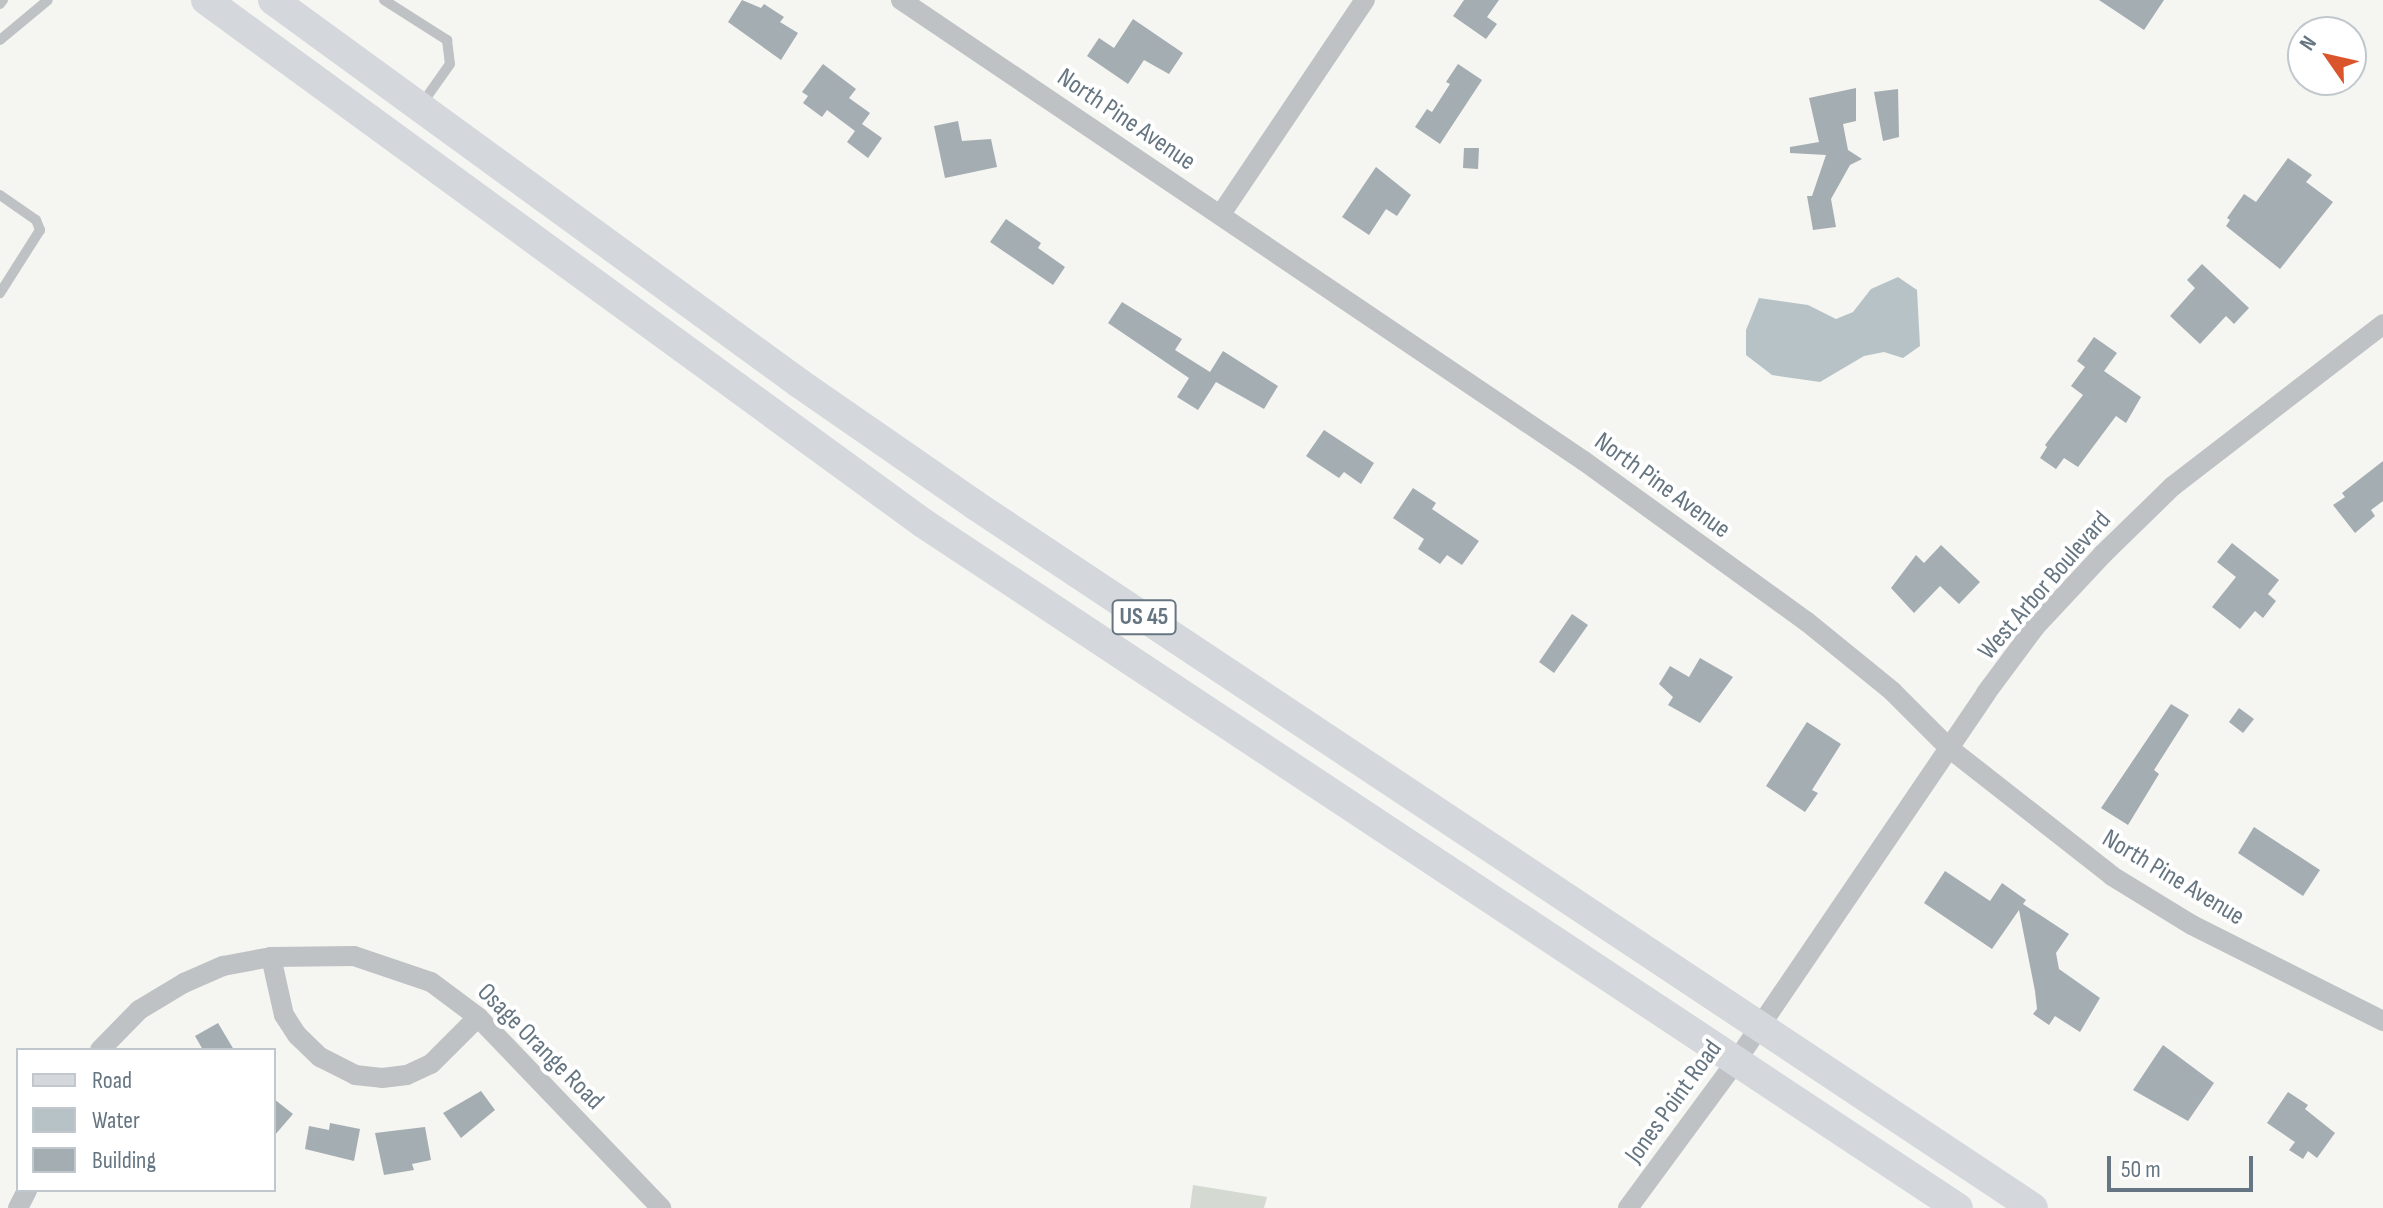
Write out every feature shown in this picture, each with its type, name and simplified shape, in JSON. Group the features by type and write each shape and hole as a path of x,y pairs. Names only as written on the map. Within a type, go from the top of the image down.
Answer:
{"main road":[{"name":"US 45","path":"206,0 923,523 1958,1208"},
{"name":"US 45","path":"273,0 799,383 975,505 2033,1208"}],"street":[{"name":"North Pine Avenue","path":"901,0 1584,461 1806,621 1892,691 1949,748 2112,876 2192,925 2383,1021"},
{"path":"1221,214 1365,0"},
{"name":"West Arbor Boulevard","path":"1761,1025 2035,627 2103,554 2173,486 2383,324"},
{"name":"Osage Orange Road","path":"102,1048 139,1010 184,983 223,966 271,957 354,956 431,982 478,1017 661,1208"},
{"path":"271,957 284,1015 297,1035 320,1057 355,1075 382,1078 407,1075 431,1064 478,1017"},
{"name":"Jones Point Road","path":"1628,1208 1761,1025"}],"lane":[{"path":"0,40 48,0"},
{"path":"384,0 447,40 450,64 420,106"},
{"path":"0,195 36,220 40,230 0,293"}],"shaded area":[{"path":"1193,1185 1267,1197 1264,1208 1190,1208"}],"water":[{"path":"1898,277 1917,290 1920,346 1903,358 1884,352 1864,356 1820,382 1772,375 1746,355 1746,330 1759,298 1808,305 1836,319 1853,312 1871,289"}],"building":[{"path":"742,0 761,8 764,4 784,17 780,22 798,33 781,60 728,22"},
{"path":"1464,0 1499,0 1487,17 1497,24 1486,39 1453,16"},
{"path":"2099,0 2164,0 2144,30"},
{"path":"1133,19 1183,53 1169,74 1144,60 1128,84 1087,56 1099,38 1114,48"},
{"path":"823,64 856,89 849,98 870,113 862,124 882,138 868,158 847,142 855,131 827,110 822,117 803,103 808,96 802,92"},
{"path":"1458,64 1482,80 1440,144 1415,127 1427,109 1432,112 1450,84 1446,82"},
{"path":"1856,88 1856,121 1843,124 1848,150 1862,159 1850,165 1831,199 1836,227 1813,230 1807,196 1812,196 1826,155 1790,153 1790,147 1819,142 1809,98"},
{"path":"1898,89 1899,137 1883,141 1874,92"},
{"path":"958,121 962,141 991,139 997,167 945,178 934,126"},
{"path":"1464,148 1479,148 1478,169 1463,168"},
{"path":"2288,158 2312,175 2306,182 2333,202 2280,269 2226,226 2230,220 2227,218 2244,194 2256,202"},
{"path":"1376,167 1411,195 1397,216 1386,209 1369,235 1342,217"},
{"path":"1006,219 1041,243 1038,248 1065,267 1053,285 990,242"},
{"path":"2202,264 2249,308 2234,324 2226,316 2200,344 2170,316 2195,288 2187,280"},
{"path":"1122,302 1182,339 1175,350 1210,372 1223,351 1278,386 1264,409 1216,382 1198,410 1177,397 1189,378 1108,323"},
{"path":"2094,337 2117,353 2104,371 2141,397 2126,423 2116,416 2078,467 2064,458 2056,469 2040,458 2047,447 2045,445 2083,395 2071,386 2085,367 2077,361"},
{"path":"1324,430 1374,463 1361,484 1344,472 1339,478 1306,456"},
{"path":"2383,461 2383,501 2371,510 2375,516 2355,533 2333,505 2345,497 2342,493"},
{"path":"1413,488 1436,503 1432,509 1479,541 1462,565 1447,555 1440,564 1418,549 1424,539 1393,518"},
{"path":"2232,543 2279,580 2268,594 2276,601 2263,618 2255,611 2240,629 2212,607 2236,577 2217,562"},
{"path":"1941,545 1980,582 1959,604 1940,586 1914,613 1891,588 1916,555 1924,563"},
{"path":"1572,614 1588,625 1554,673 1539,662"},
{"path":"1700,658 1733,677 1700,723 1668,705 1673,697 1659,684 1670,666 1689,677"},
{"path":"2171,704 2189,715 2154,770 2159,774 2128,825 2101,808"},
{"path":"2239,708 2254,719 2243,733 2229,722"},
{"path":"1807,722 1841,744 1812,790 1818,793 1805,812 1766,786"},
{"path":"2254,827 2320,870 2303,896 2238,853"},
{"path":"1945,871 1990,901 2002,883 2026,900 2023,904 2069,934 2056,953 2059,969 2100,998 2080,1032 2055,1016 2049,1025 2033,1014 2037,1009 2035,991 2019,910 1992,949 1924,903"},
{"path":"218,1023 233,1048 202,1048 195,1036"},
{"path":"2163,1045 2214,1083 2188,1121 2133,1090"},
{"path":"481,1091 495,1110 461,1138 443,1113"},
{"path":"2288,1092 2308,1105 2305,1109 2335,1133 2317,1158 2308,1151 2303,1159 2289,1150 2295,1142 2267,1123"},
{"path":"276,1101 293,1114 276,1134"},
{"path":"330,1123 360,1129 354,1161 305,1149 309,1126 329,1130"},
{"path":"425,1127 431,1160 412,1164 414,1170 384,1175 375,1133"}]}
